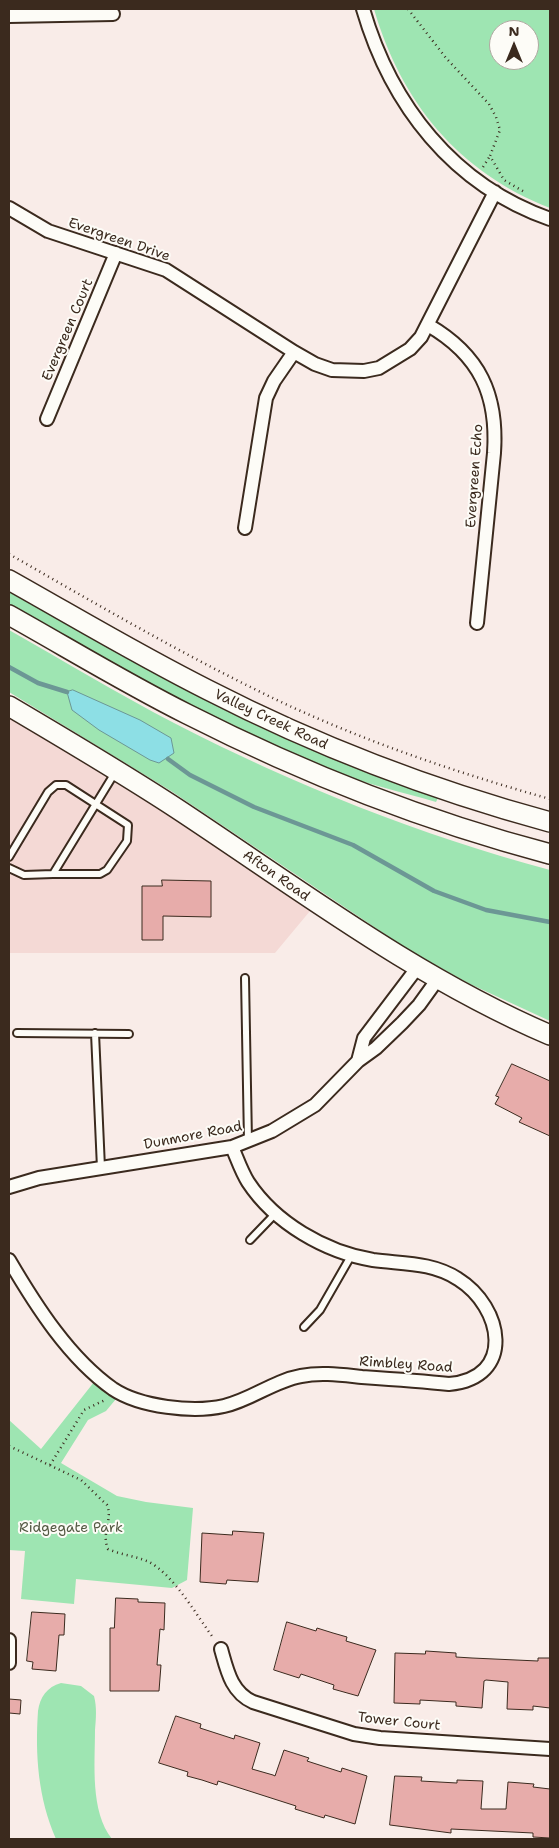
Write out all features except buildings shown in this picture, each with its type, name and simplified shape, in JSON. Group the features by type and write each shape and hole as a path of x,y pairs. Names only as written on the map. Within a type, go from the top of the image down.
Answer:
{"main road":[{"name":"Valley Creek Road","path":"9,580 179,675 295,732 414,779 550,822"},
{"path":"9,615 164,702 272,755 421,815 550,854"},
{"name":"Afton Road","path":"9,706 116,770 327,911 417,968 437,980 550,1035"}],"street":[{"path":"363,9 377,50 390,78 418,124 452,160 495,192 516,205 550,219"},
{"path":"9,16 113,14"},
{"name":"Evergreen Drive","path":"9,208 48,231 150,264 180,278 294,352 316,364 332,370 364,371 379,368 396,360 410,349 428,326 495,192"},
{"name":"Evergreen Court","path":"48,418 116,253"},
{"name":"Evergreen Echo","path":"428,326 444,334 465,353 487,388 493,407 496,430 477,623"},
{"path":"245,528 266,398 274,381 294,352"},
{"name":"Dunmore Road","path":"358,1061 364,1038 417,968"},
{"name":"Dunmore Road","path":"9,1187 39,1178 232,1147 272,1131 315,1105 358,1061 376,1048 402,1023 419,1005 437,980"},
{"name":"Rimbley Road","path":"9,1260 25,1287 65,1342 85,1365 114,1390 160,1405 181,1409 225,1406 281,1381 302,1376 327,1374 449,1384 464,1382 477,1376 490,1363 497,1342 493,1322 485,1305 473,1290 457,1278 437,1269 419,1264 351,1256 318,1242 276,1213 247,1181 232,1147"},
{"path":"9,1640 9,1663"},
{"name":"Tower Court","path":"221,1649 233,1684 243,1697 253,1702 354,1734 380,1738 550,1749"}],"lane":[{"path":"53,874 116,770"},
{"path":"9,856 48,792 56,785 66,785 128,825 127,841 107,870 100,874 24,875 9,868"},
{"path":"245,978 248,1141"},
{"path":"17,1033 129,1034"},
{"path":"96,1033 101,1168"},
{"path":"250,1240 276,1213"},
{"path":"304,1327 320,1310 351,1256"}],"path":[{"path":"408,9 446,58 489,104 500,130 490,156 504,180 530,195"},
{"path":"9,554 181,651 280,701 406,753 550,799"},
{"path":"50,1465 80,1415 90,1407 105,1400 114,1390"},
{"path":"9,1446 81,1480 106,1505 109,1516 104,1536 108,1549 139,1558 160,1569 175,1586 221,1649"}],"shaded area":[{"path":"9,717 161,810 310,911 275,953 9,953"}],"green space":[{"path":"374,9 550,9 550,208 517,193 487,175 461,154 438,130 417,103 400,74"},
{"path":"9,591 155,674 245,720 340,762 438,798 436,802 357,780 289,753 248,734 167,693 9,604"},
{"path":"9,630 153,712 219,746 311,788 453,841 550,870 550,1021 470,984 410,951 171,791 9,692"},
{"name":"Ridgegate Park","path":"98,1377 121,1393 106,1411 88,1420 61,1463 117,1496 193,1508 187,1580 172,1588 76,1579 74,1604 21,1599 25,1551 9,1550 9,1420 41,1449"},
{"path":"61,1683 81,1686 94,1696 96,1704 95,1787 100,1815 112,1839 56,1839 50,1824 39,1776 37,1744 38,1711 40,1701 45,1693"}],"water":[{"path":"73,690 140,720 171,738 174,753 159,763 150,760 99,730 72,710 67,692"}],"waterway":[{"path":"9,667 38,683 67,692"},
{"path":"168,759 190,775 254,807 353,845 434,891 486,910 550,922"}]}
